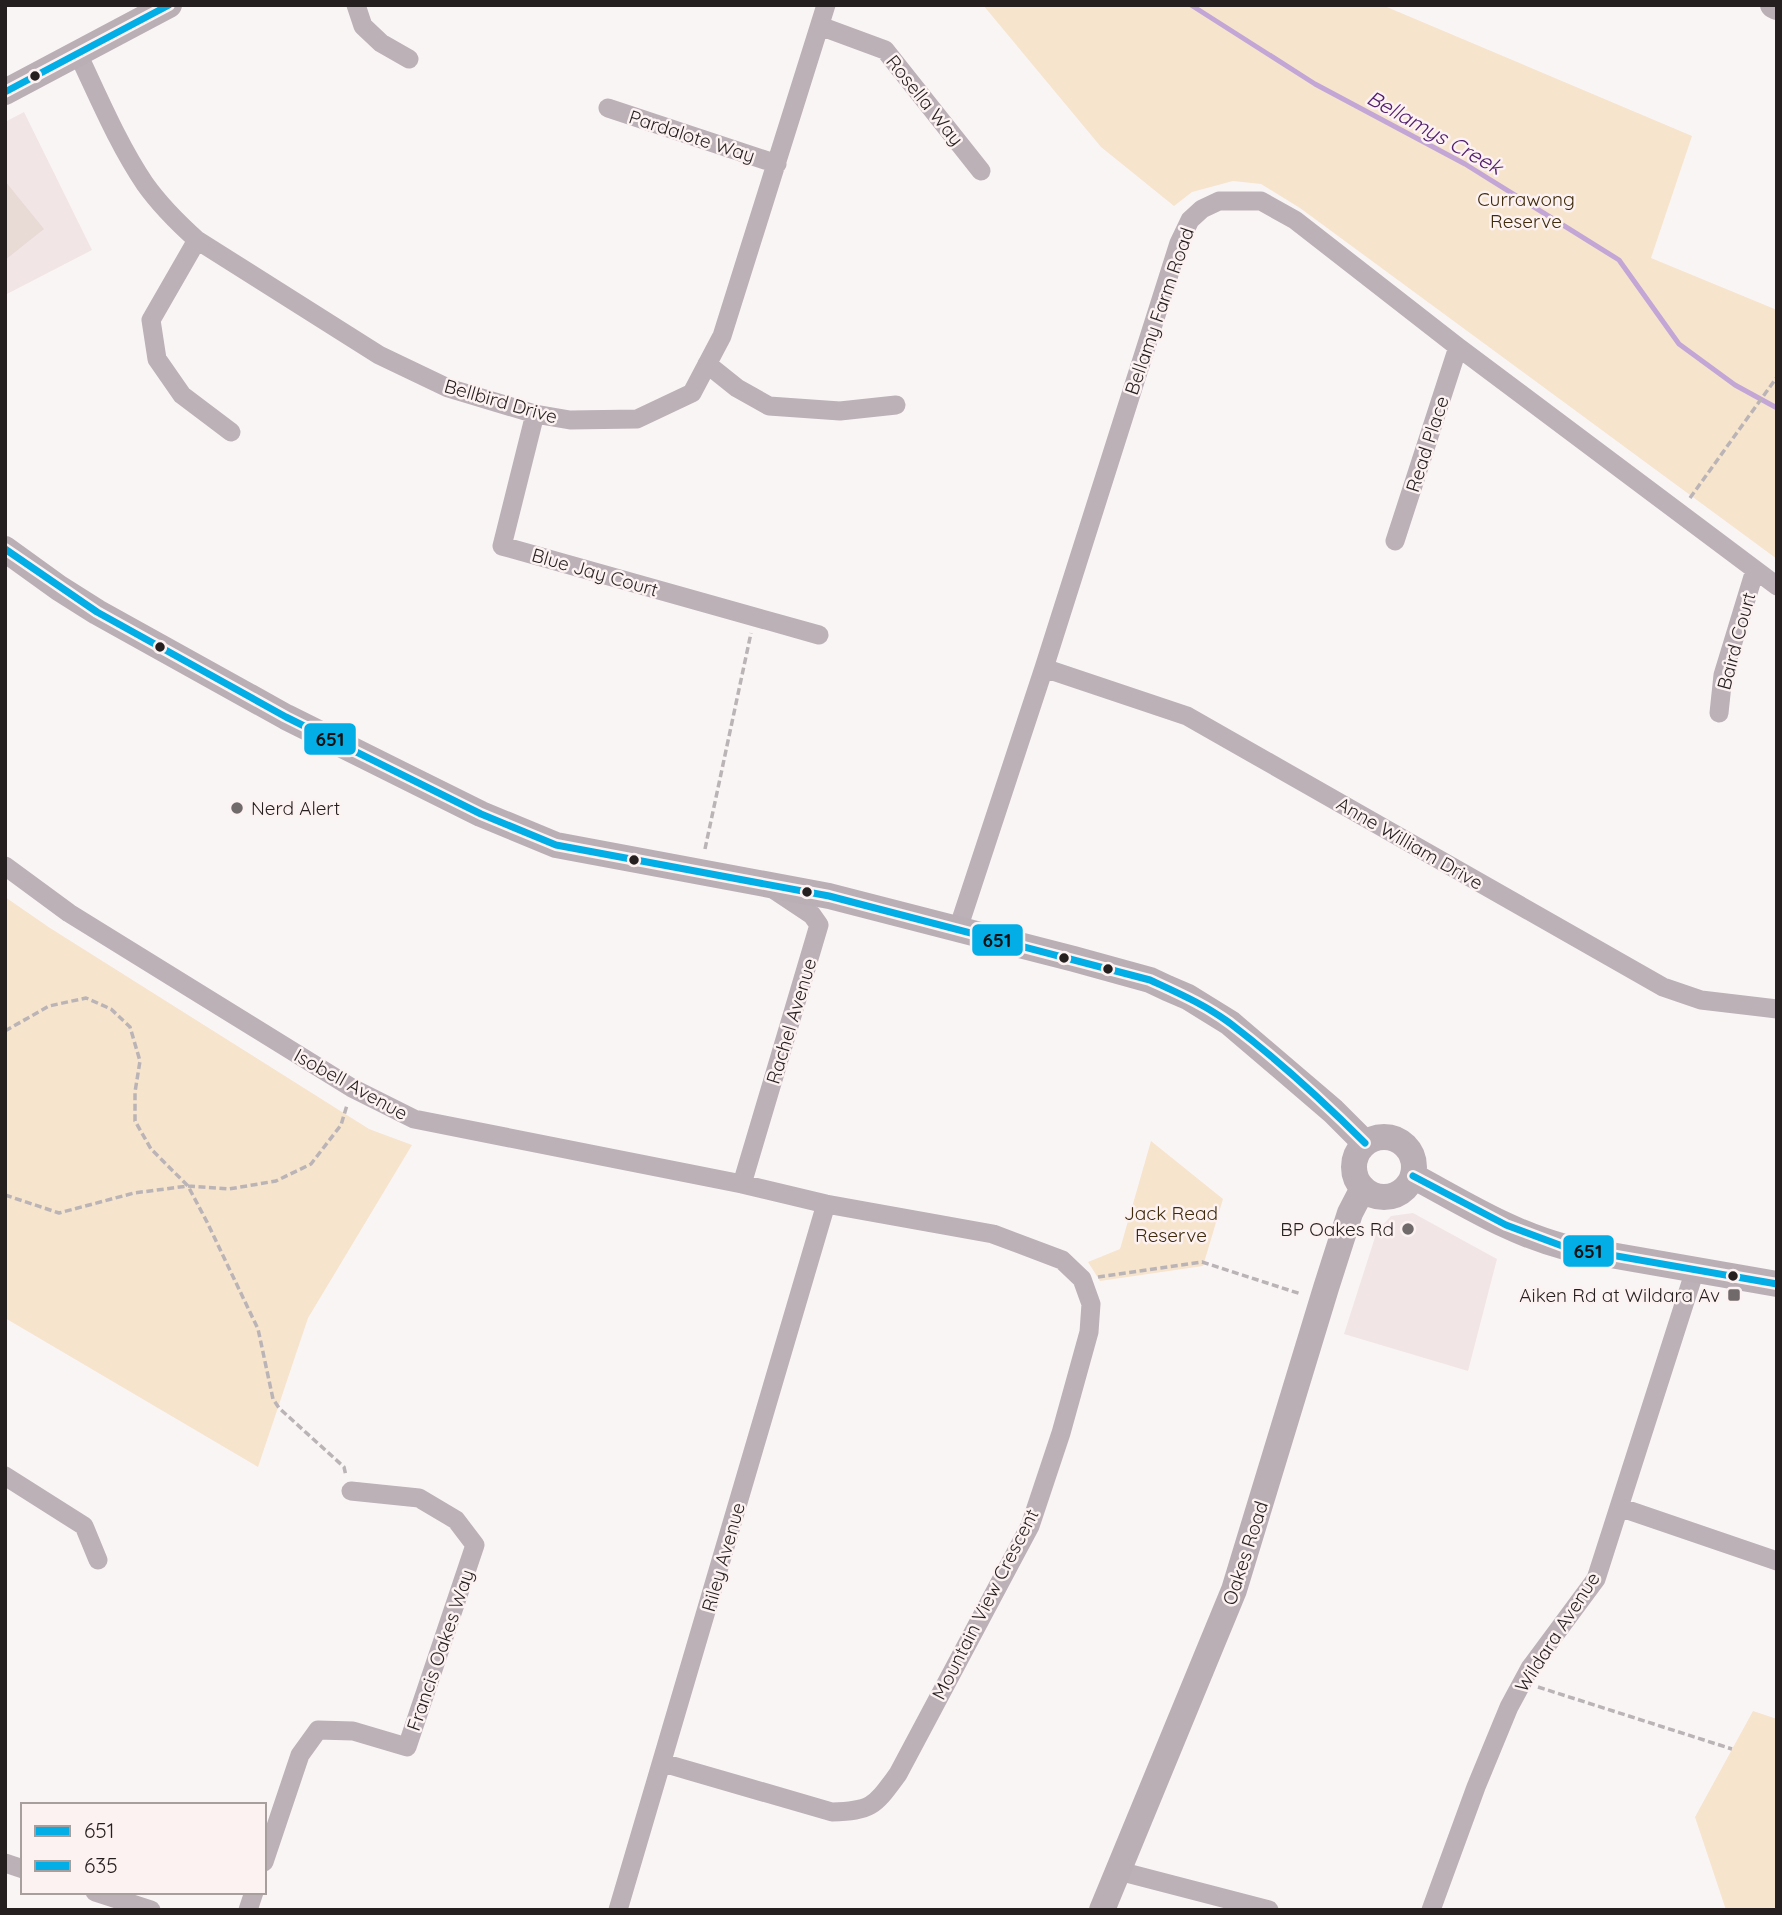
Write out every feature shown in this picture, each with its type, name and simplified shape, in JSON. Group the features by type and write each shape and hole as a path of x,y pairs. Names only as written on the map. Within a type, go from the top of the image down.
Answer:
{"street":[{"path":"5,92 169,5"},
{"path":"356,5 363,26 381,43 409,59"},
{"name":"Bellbird Drive","path":"78,54 145,184 172,217 197,240 379,355 448,388 535,415 570,420 637,419 692,393 722,336 826,5"},
{"name":"Rosella Way","path":"820,26 885,50 981,171"},
{"name":"Pardalote Way","path":"608,108 777,164"},
{"name":"Bellamy Farm Road","path":"958,929 1179,243 1190,220 1202,209 1219,201 1261,201 1295,220 1458,347 1777,586"},
{"path":"197,240 151,320 157,359 182,395 231,432"},
{"name":"Read Place","path":"1395,541 1458,347"},
{"path":"707,364 737,388 769,406 840,411 896,405"},
{"name":"Blue Jay Court","path":"535,415 502,547 819,635"},
{"path":"5,549 59,588 286,716 481,814 556,845 829,896 1150,980 1188,997 1230,1023 1333,1111 1365,1143"},
{"name":"Baird Court","path":"1719,713 1723,675 1755,570"},
{"name":"Anne William Drive","path":"1044,668 1187,716 1663,987 1701,1000 1777,1009"},
{"name":"Isobell Avenue","path":"5,866 69,913 352,1088 414,1119 742,1184 826,1204"},
{"name":"Rachel Avenue","path":"742,1184 819,925 806,911 764,883"},
{"path":"1377,1137 1388,1137 1406,1146 1413,1156 1415,1166 1407,1188 1394,1196 1373,1195 1363,1188 1357,1180 1354,1161 1365,1143 1377,1137"},
{"path":"1413,1176 1513,1230 1539,1240 1565,1247 1777,1284"},
{"name":"Oakes Road","path":"1102,1910 1234,1590 1322,1300 1350,1213 1363,1188"},
{"path":"826,1204 993,1234 1062,1260 1082,1279"},
{"name":"Riley Avenue","path":"618,1910 826,1204"},
{"name":"Wildara Avenue","path":"1431,1910 1476,1787 1509,1707 1530,1668 1596,1579 1695,1270"},
{"name":"Mountain View Crescent","path":"663,1762 832,1812 857,1811 876,1804 898,1773 1030,1526 1061,1433 1089,1332 1091,1304 1082,1279"},
{"path":"5,1476 84,1526 98,1560"},
{"name":"Francis Oakes Way","path":"266,1856 300,1755 318,1730 353,1731 407,1747 475,1545 456,1520 419,1498 351,1491"},
{"path":"1619,1507 1777,1562"},
{"path":"1119,1871 1269,1910"},
{"path":"101,1894 151,1910"}],"path":[{"path":"1678,513 1777,377"},
{"path":"705,849 755,617"},
{"path":"5,1031 49,1006 86,998 111,1009 130,1027 140,1061 135,1092 135,1121 151,1149 188,1186 258,1329 274,1399 279,1408 344,1467 351,1491"},
{"path":"5,1195 59,1213 134,1193 188,1186 229,1189 276,1181 311,1164 341,1125 352,1088"},
{"path":"1082,1279 1202,1262 1322,1300"},
{"path":"1522,1682 1732,1749"}],"shaded area":[{"path":"24,112 92,250 5,295 5,122"},
{"path":"1413,1213 1497,1259 1468,1371 1344,1334 1377,1231 1391,1216"}],"green space":[{"name":"Currawong Reserve","path":"983,5 1382,5 1692,136 1651,258 1777,310 1777,559 1300,208 1261,184 1233,181 1192,192 1174,206 1101,147"},
{"path":"5,897 369,1129 412,1145 308,1318 258,1467 5,1318"},
{"name":"Jack Read Reserve","path":"1151,1141 1223,1199 1203,1266 1100,1281 1088,1262 1120,1249"},
{"path":"1753,1711 1777,1719 1777,1910 1726,1910 1695,1817"}],"building":[{"path":"5,181 44,229 5,260"}],"waterway":[{"name":"Bellamys Creek","path":"1191,5 1315,84 1465,164 1619,260 1679,344 1735,385 1777,408"}],"transit line":[{"name":"635","path":"5,92 169,5"},
{"name":"651","path":"5,549 97,612 286,717 481,814 556,845 829,896 1150,980 1202,1005 1231,1024 1300,1081 1365,1143"},
{"name":"651","path":"1413,1176 1506,1225 1565,1247 1777,1284"}],"place":[{"name":"Nerd Alert","path":"237,808"},
{"name":"BP Oakes Rd","path":"1408,1229"},
{"name":"Aiken Rd at Wildara Av","path":"1734,1295"}]}
